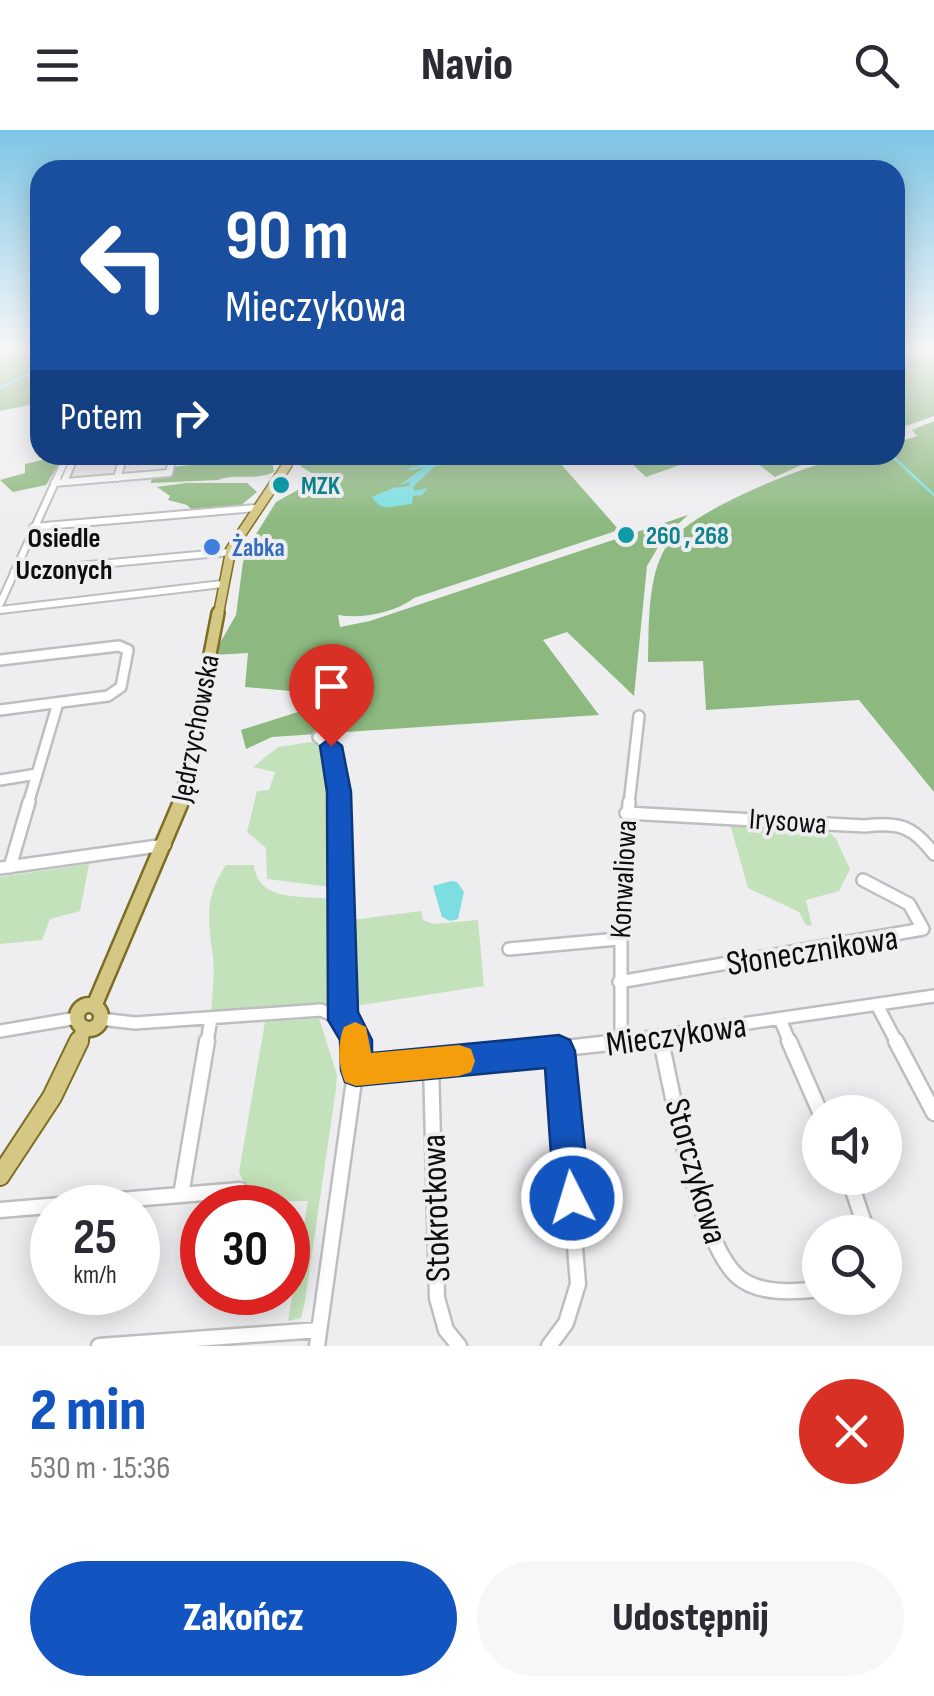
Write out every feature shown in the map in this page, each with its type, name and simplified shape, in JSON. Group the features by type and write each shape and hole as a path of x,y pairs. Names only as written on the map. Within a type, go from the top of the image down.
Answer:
{"main road":[{"name":"Jędrzychowska","path":"98,1012 184,794 230,552 287,465"},
{"path":"0,1176 52,1098 82,1009 98,1012"}],"street":[{"path":"63,465 0,607 222,584"},
{"path":"64,482 72,465"},
{"path":"117,478 121,465"},
{"path":"54,483 168,474 170,465"},
{"path":"33,528 256,508"},
{"path":"14,572 218,550 230,552"},
{"path":"0,660 119,646 128,650 121,687 116,692 0,710"},
{"path":"58,703 5,868 167,845"},
{"name":"Konwaliowa","path":"621,1043 618,940 626,813 638,716"},
{"path":"318,737 331,746 339,792 343,1020"},
{"path":"0,780 37,774"},
{"name":"Irysowa","path":"626,813 866,826 896,820 915,828 934,854"},
{"name":"Słonecznikowa","path":"618,982 924,929 920,914 909,903 863,880"},
{"path":"509,949 618,940"},
{"name":"Mieczykowa","path":"356,1070 559,1051 934,996"},
{"path":"877,1004 934,1113"},
{"path":"98,1012 135,1024 321,1010 351,1026 356,1040 356,1070 318,1338 99,1346"},
{"path":"183,1185 211,1018"},
{"path":"780,1019 813,1095"},
{"path":"0,1031 80,1024"},
{"name":"Storczykowa","path":"660,1037 708,1222 724,1260 734,1274 751,1284 802,1290"},
{"path":"549,1346 566,1323 578,1284 559,1051"},
{"name":"Stokrotkowa","path":"431,1064 438,1306 446,1330 459,1346"},
{"path":"0,1210 180,1195"}],"green space":[{"path":"905,407 934,407 934,416 905,426"},
{"path":"934,421 934,792 859,700 706,710 703,661 648,662 655,573 666,547 679,533 724,503 816,465 905,465 905,440 917,436 912,430"},
{"path":"25,464 58,465 46,485 13,492 0,480 25,473"},
{"path":"273,465 274,472 252,477 151,483 152,477 172,474 174,467"},
{"path":"562,465 619,530 414,598 388,611 338,615 340,627 370,621 688,515 664,537 647,566 634,696 567,632 543,640 599,715 272,737 246,749 241,730 301,711 302,692 245,687 248,653 213,655 236,615 243,562 255,536 276,502 310,483 313,474 300,466"},
{"path":"633,465 680,465 646,477"},
{"path":"759,465 801,465 775,477"},
{"path":"247,483 257,492 239,507 192,510 168,500 170,496 157,487"},
{"path":"311,742 320,745 325,753 331,887 267,879 266,848 247,832 257,791 269,790 275,772 253,767 278,747"},
{"path":"729,820 822,825 836,839 850,869 839,891 806,900 812,926 806,925 799,912 748,888"},
{"path":"89,864 80,911 50,919 42,940 0,944 0,877"},
{"path":"226,865 254,865 257,877 272,891 330,899 330,1005 211,1014 214,971 209,909"},
{"path":"421,911 423,920 433,924 478,920 484,986 355,1006 352,920"},
{"path":"319,1018 337,1075 310,1267 310,1185 245,1185 239,1172 265,1022"}],"water":[{"path":"442,465 435,466 413,487 415,491 428,488 422,495 413,496 412,504 385,507 376,502 372,497 410,486 409,482 400,485 424,467 409,468"},
{"path":"457,882 464,892 458,919 450,921 442,917 433,886"}],"waterway":[{"path":"902,465 934,495"}],"slow traffic":[{"path":"355,1038 356,1070 459,1061"}],"place":[{"name":"MZK","path":"281,485"},
{"name":"260 , 268","path":"626,535"},
{"name":"Żabka","path":"212,547"}],"district":[{"name":"Osiedle Uczonych","path":"64,553"}],"route":[{"path":"331,746 339,792 343,1020 351,1026 356,1040 356,1070 559,1051 572,1198"}]}
